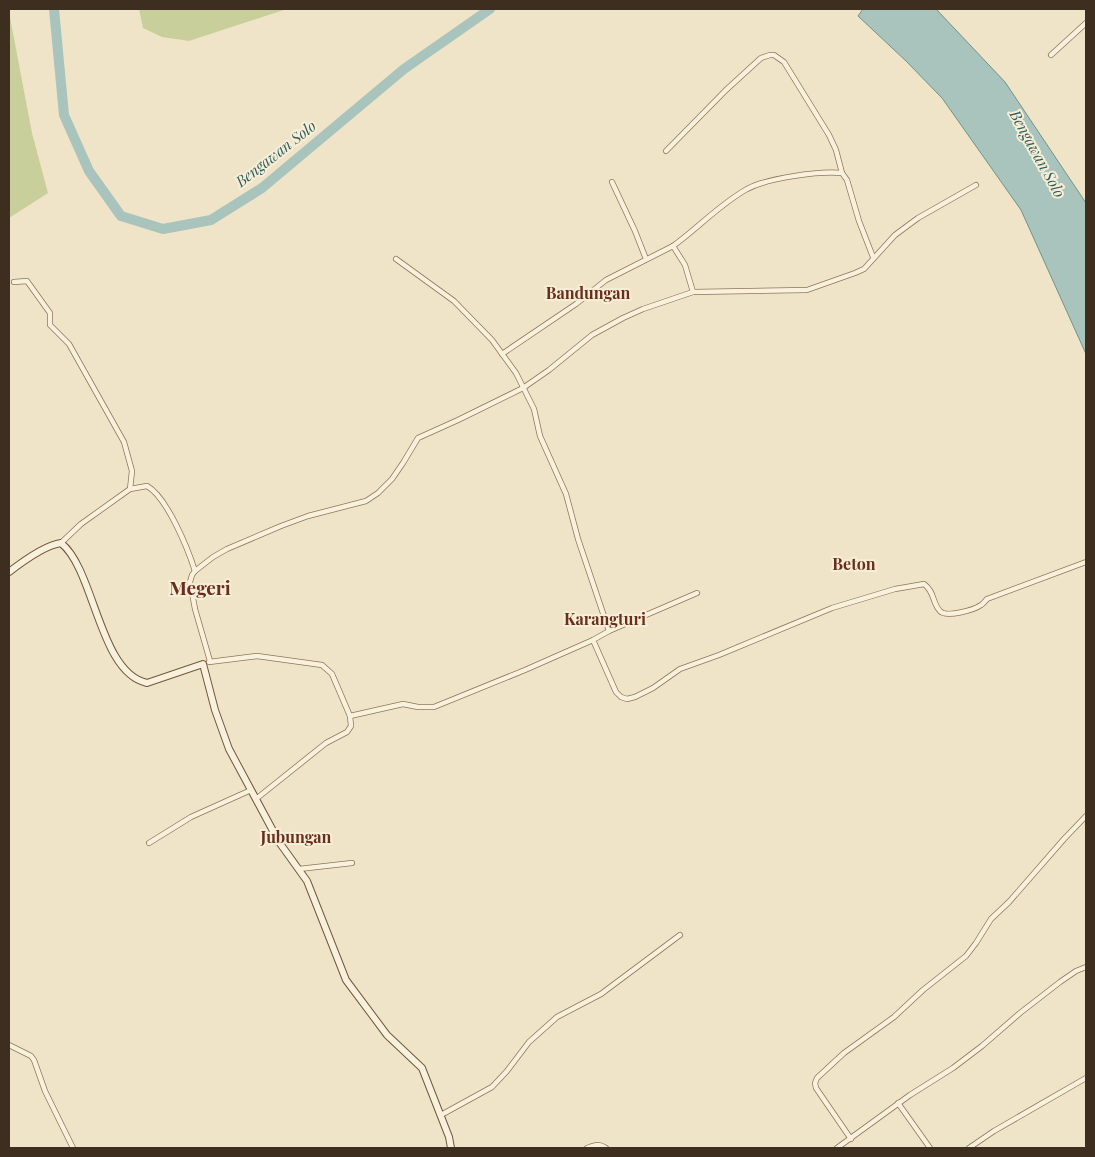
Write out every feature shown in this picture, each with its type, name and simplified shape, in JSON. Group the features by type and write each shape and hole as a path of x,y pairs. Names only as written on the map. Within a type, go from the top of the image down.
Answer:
{"street":[{"path":"1051,55 1086,22"},
{"path":"666,151 747,71 765,56 774,55 784,62 829,135 836,150 842,173 847,180 859,221 873,257"},
{"path":"502,354 576,304 606,280 673,246 729,202 754,186 816,173 842,173"},
{"path":"612,182 646,259"},
{"path":"451,1148 450,1137 422,1068 409,1054 393,1043 350,987 306,881 280,842 229,749 215,710 190,582 192,575 213,557 259,535 308,516 366,500 378,494 392,479 418,438 523,388 592,335 616,322 643,309 693,292 807,290 864,269 895,235 918,218 976,185"},
{"path":"673,246 685,265 693,292"},
{"path":"396,259 454,301 492,340 516,373 534,408 540,436 566,494 578,539 605,614 609,631"},
{"path":"14,282 27,281 44,303 51,316 50,324 69,344 121,435 131,462 130,489"},
{"path":"9,572 50,546 61,543 81,524 130,489 147,486 159,497 181,535 195,571"},
{"path":"61,543 72,556 104,633 122,666 139,682 147,683 207,663 257,656 322,665 332,674 350,716 350,730 326,744 256,799"},
{"path":"593,640 616,692 621,697 627,699 653,688 680,670 832,608 895,589 922,584 931,592 941,613 960,612 982,605 987,599 1086,562"},
{"path":"350,716 403,704 418,707 434,707 593,640 609,631 698,593"},
{"path":"149,843 191,817 251,790"},
{"path":"851,1139 816,1088 817,1078 844,1053 894,1017 923,990 966,956 991,918 1009,902 1086,816"},
{"path":"299,869 352,863"},
{"path":"441,1115 492,1087 529,1042 557,1017 601,994 680,935"},
{"path":"837,1148 898,1103 953,1068 1060,982 1076,971 1086,967"},
{"path":"9,1045 31,1056 34,1060 45,1091 73,1148"},
{"path":"969,1148 994,1131 1086,1078"},
{"path":"898,1103 930,1148"},
{"path":"587,1148 596,1145 606,1148"}],"green space":[{"path":"139,9 287,9 189,41 162,37 143,28"},
{"path":"9,12 32,133 48,193 9,218"}],"water":[{"path":"863,9 936,9 1005,82 1086,203 1086,354 1021,210 942,98 858,16"}],"waterway":[{"name":"Bengawan Solo","path":"54,9 64,115 89,171 121,216 163,229 211,220 262,188 404,69 490,9"}],"district":[{"name":"Bandungan","path":"588,293"},
{"name":"Beton","path":"854,564"},
{"name":"Megeri","path":"200,588"},
{"name":"Karangturi","path":"605,619"},
{"name":"Jubungan","path":"296,837"}]}
